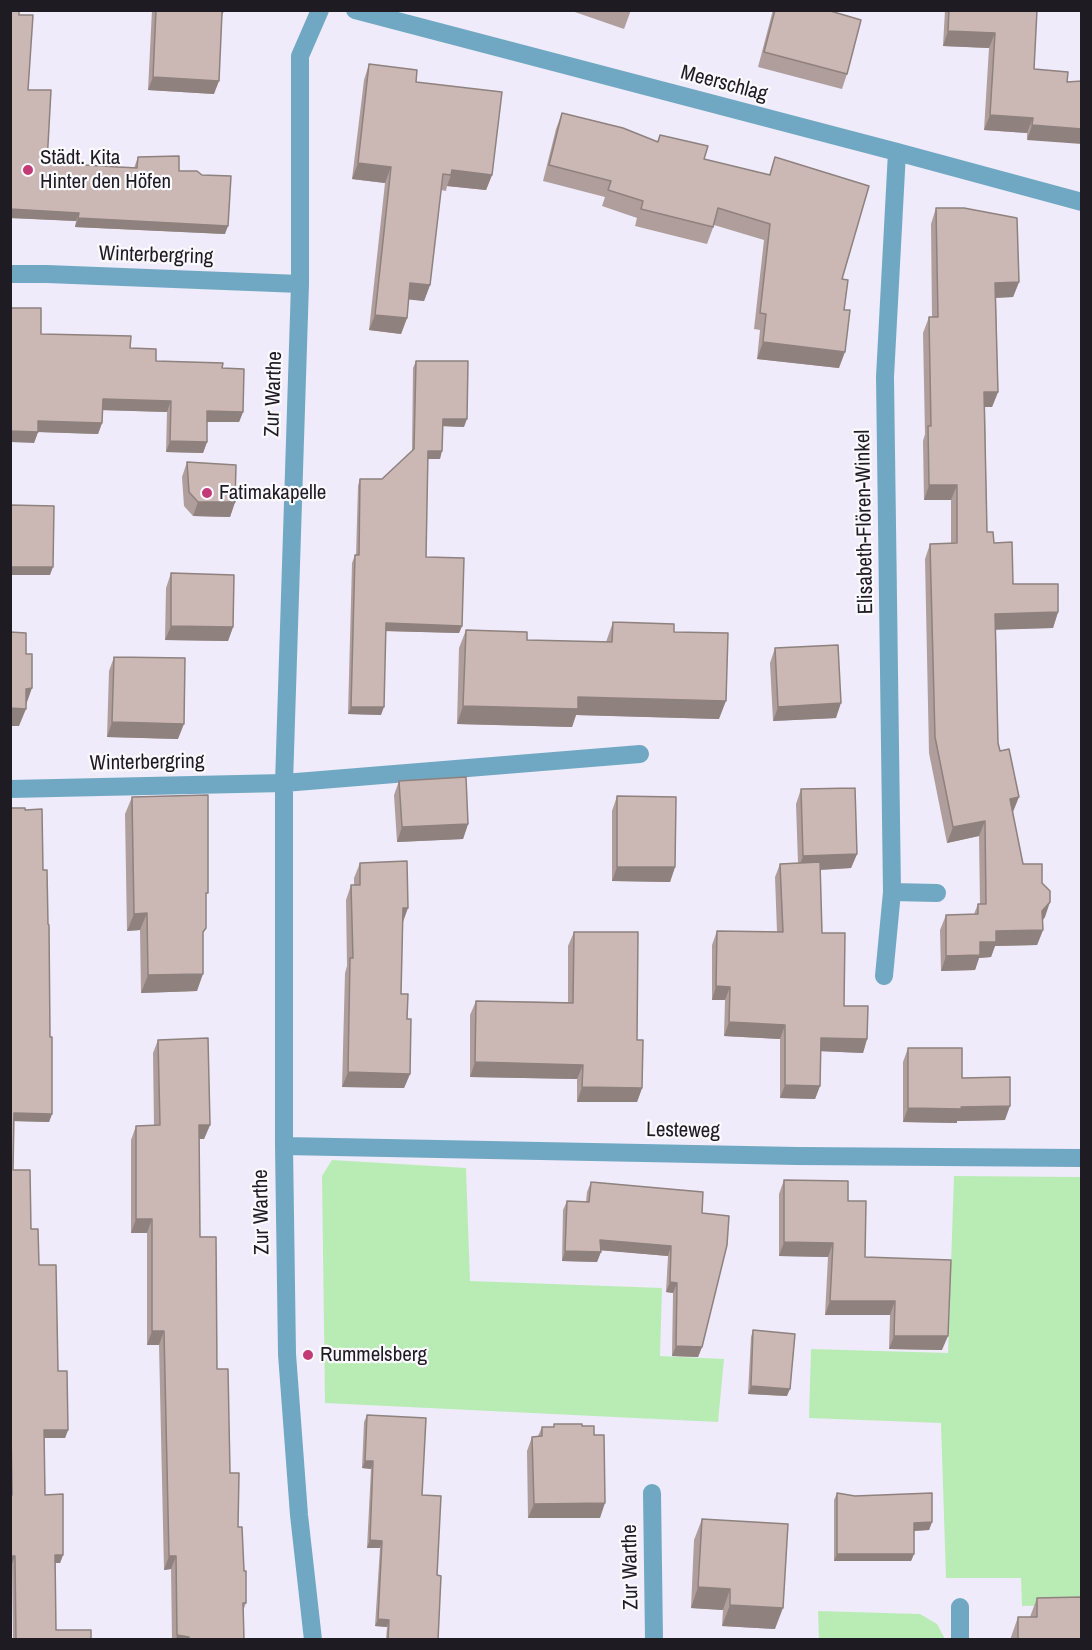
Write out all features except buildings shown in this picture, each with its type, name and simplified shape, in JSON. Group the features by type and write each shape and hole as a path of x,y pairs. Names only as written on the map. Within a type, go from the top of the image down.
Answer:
{"street":[{"name":"Zur Warthe","path":"313,1640 299,1515 287,1354 284,1146 284,783 300,284 300,56 320,10"},
{"name":"Meerschlag","path":"355,10 1082,202"},
{"name":"Elisabeth-Flören-Winkel","path":"884,976 892,892 885,377 897,152"},
{"name":"Winterbergring","path":"10,274 300,284"},
{"path":"284,783 640,754"},
{"name":"Winterbergring","path":"10,789 284,783"},
{"path":"892,892 937,893"},
{"name":"Lesteweg","path":"284,1146 797,1156 1082,1158"},
{"name":"Zur Warthe","path":"652,1493 654,1640"},
{"path":"960,1607 960,1640"}],"green space":[{"path":"332,1160 466,1168 470,1281 662,1288 660,1356 724,1359 718,1422 325,1403 322,1176"},
{"path":"954,1176 1081,1177 1081,1605 1022,1606 1021,1578 946,1578 941,1423 809,1418 811,1349 948,1353"},
{"path":"818,1611 920,1614 937,1624 945,1639 819,1639"}],"place":[{"name":"Städt. Kita Hinter den Höfen","path":"28,170"},
{"name":"Fatimakapelle","path":"207,493"},
{"name":"Rummelsberg","path":"308,1355"}]}
